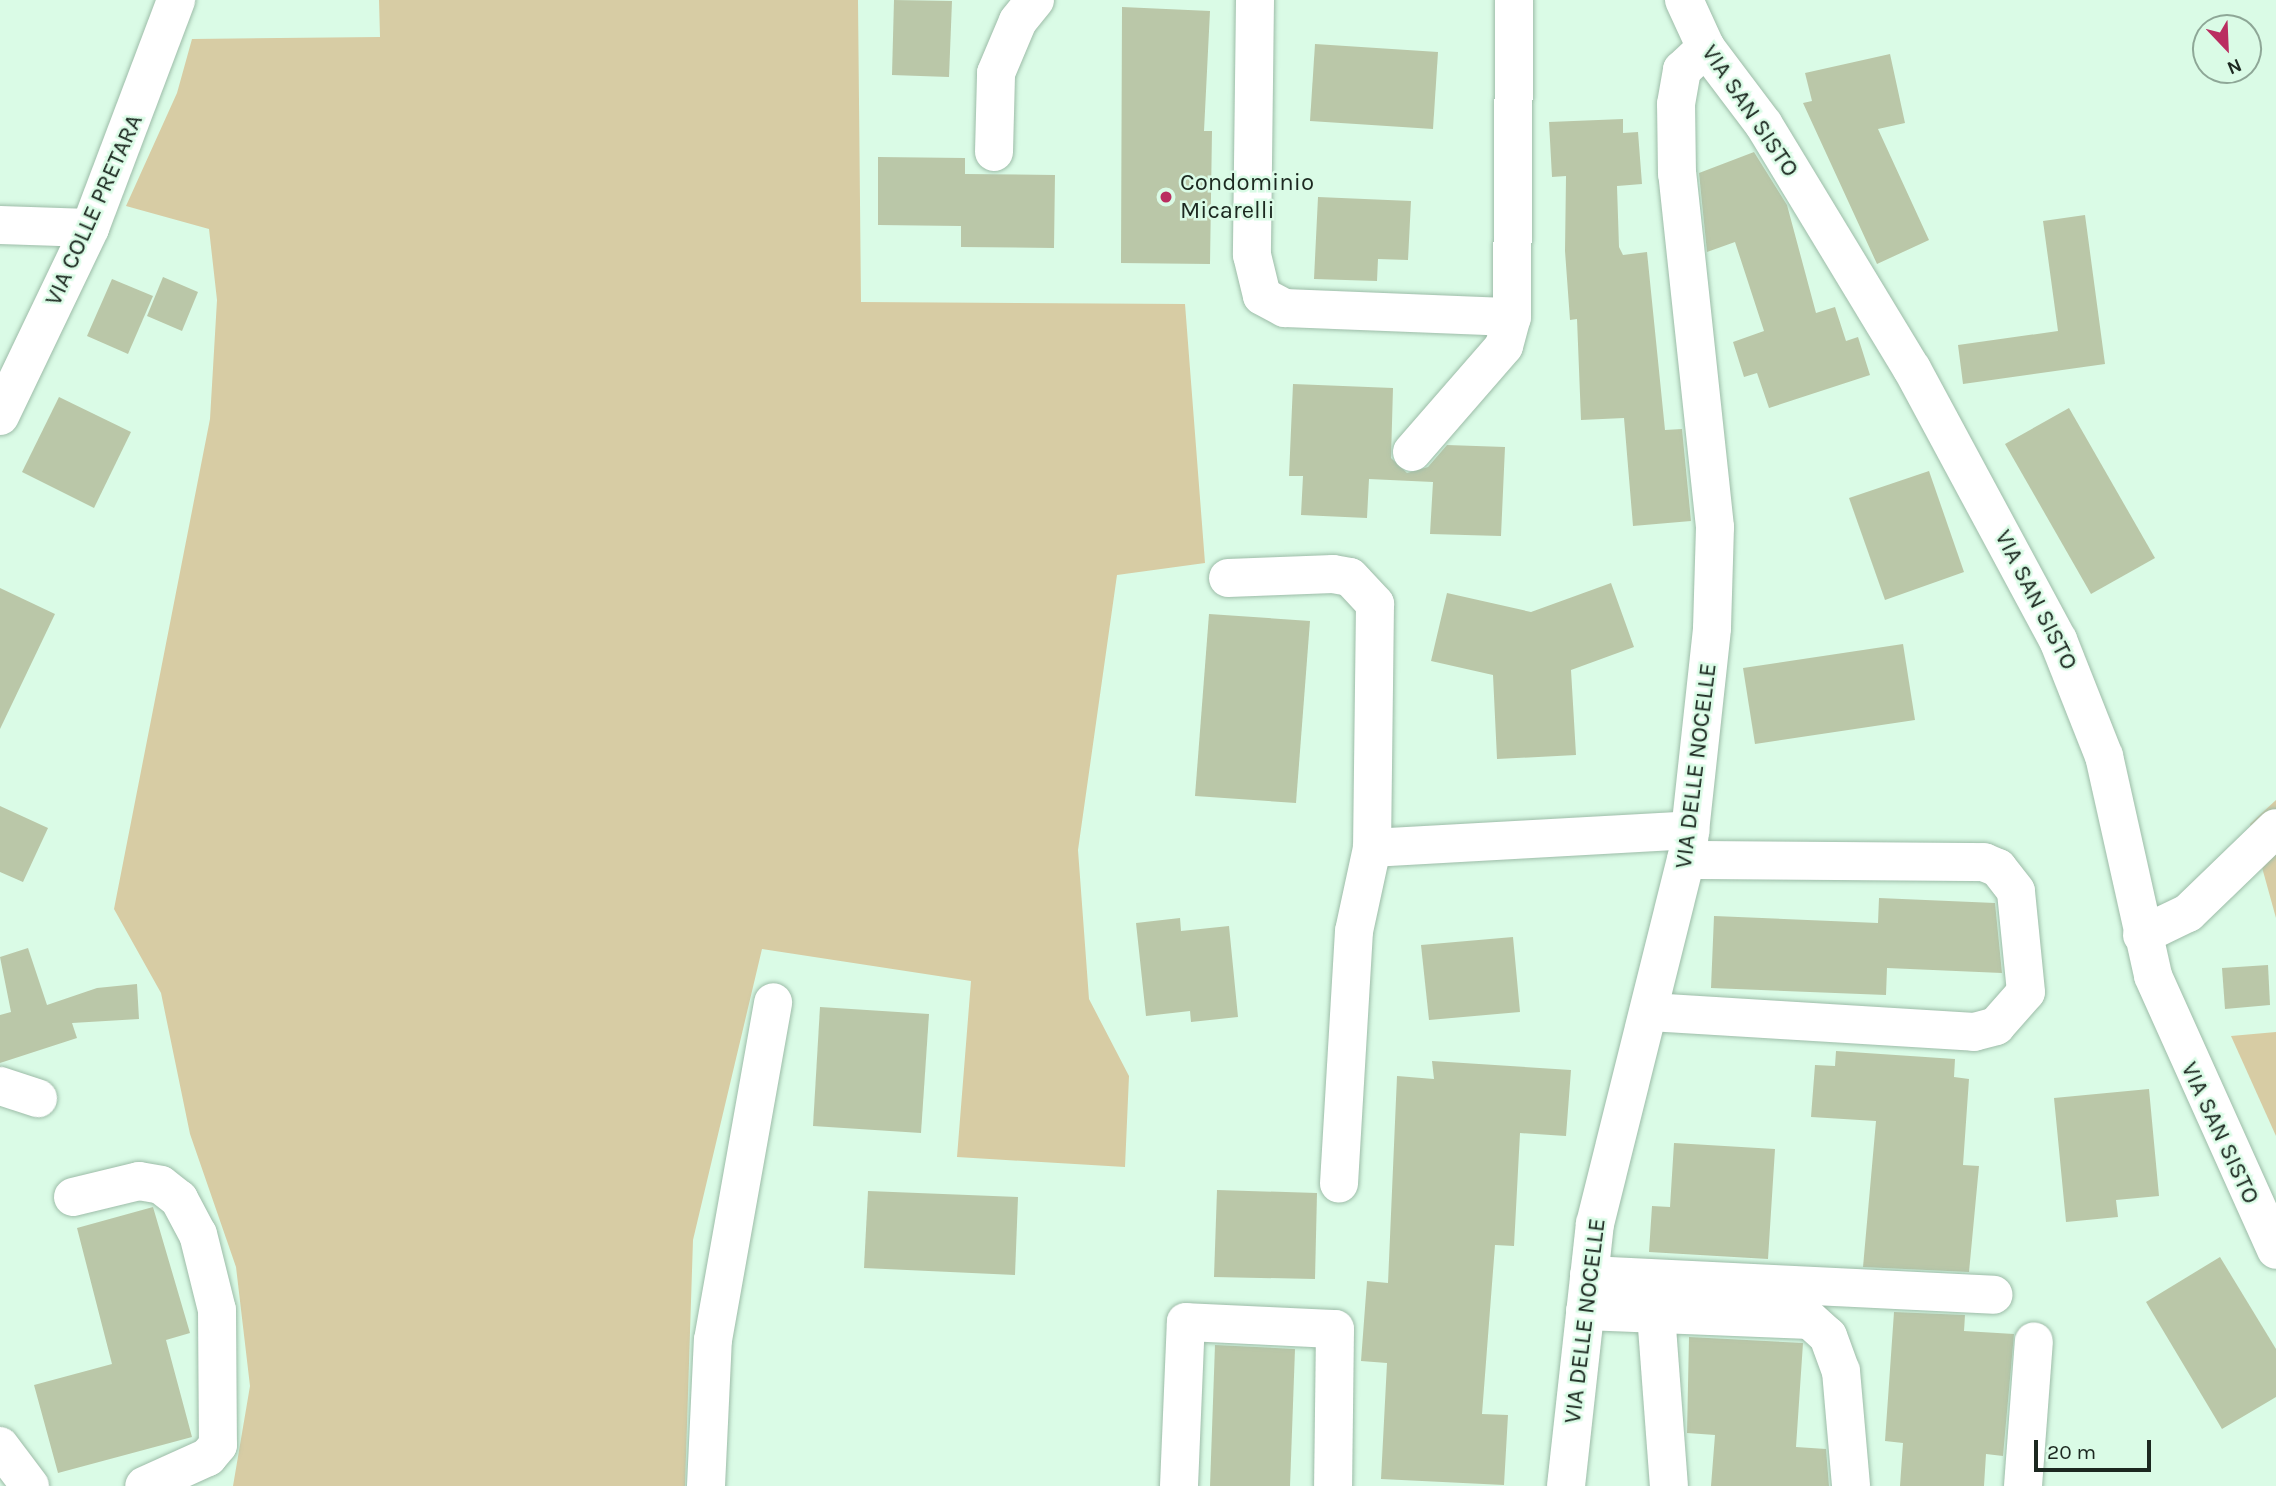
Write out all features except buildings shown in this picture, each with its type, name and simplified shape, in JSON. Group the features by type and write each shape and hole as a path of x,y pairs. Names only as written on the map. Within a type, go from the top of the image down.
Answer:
{"street":[{"name":"VIA COLLE PRETARA","path":"0,416 90,228 176,0"},
{"path":"994,152 996,73 1018,21 1035,0"},
{"path":"1255,0 1252,255 1262,296 1285,308 1512,317"},
{"path":"1412,452 1504,346 1512,317 1514,0"},
{"name":"VIA SAN SISTO","path":"1684,0 1706,48 1764,125 1912,369 2058,640 2104,756 2142,935 2167,1016 2276,1250"},
{"name":"VIA DELLE NOCELLE","path":"1566,1486 1595,1224 1650,1012 1688,845 1712,628 1715,527 1677,174 1676,104 1682,71 1706,48"},
{"path":"0,225 90,228"},
{"path":"1228,578 1333,574 1350,577 1375,604 1372,848 1354,932 1339,1184"},
{"path":"2142,935 2188,913 2276,828"},
{"path":"1372,848 1688,845 1984,862 1998,869 2016,891 2026,992 1996,1026 1974,1032 1650,1012"},
{"path":"706,1486 713,1340 773,1002"},
{"path":"0,1086 38,1098"},
{"path":"73,1197 139,1181 161,1185 179,1199 198,1234 217,1310 218,1446 208,1457 144,1486"},
{"path":"1587,1293 1994,1295"},
{"path":"1587,1293 1656,1314 1810,1320 1828,1336 1841,1371 1851,1486"},
{"path":"1656,1314 1669,1486"},
{"path":"1179,1486 1186,1322 1335,1329 1333,1486"},
{"path":"2023,1486 2034,1341"},
{"path":"0,1446 30,1486"}],"shaded area":[{"path":"379,0 858,0 861,302 1185,304 1205,563 1117,575 1078,850 1089,999 1129,1076 1125,1167 957,1157 971,981 762,949 693,1240 685,1486 233,1486 250,1386 236,1267 190,1134 161,993 114,909 210,419 217,300 209,229 126,206 177,93 192,39 380,37"},
{"path":"2276,800 2276,918 2250,824"},
{"path":"2276,1032 2276,1136 2231,1036"}],"place":[{"name":"Condominio Micarelli","path":"1166,197"}]}
